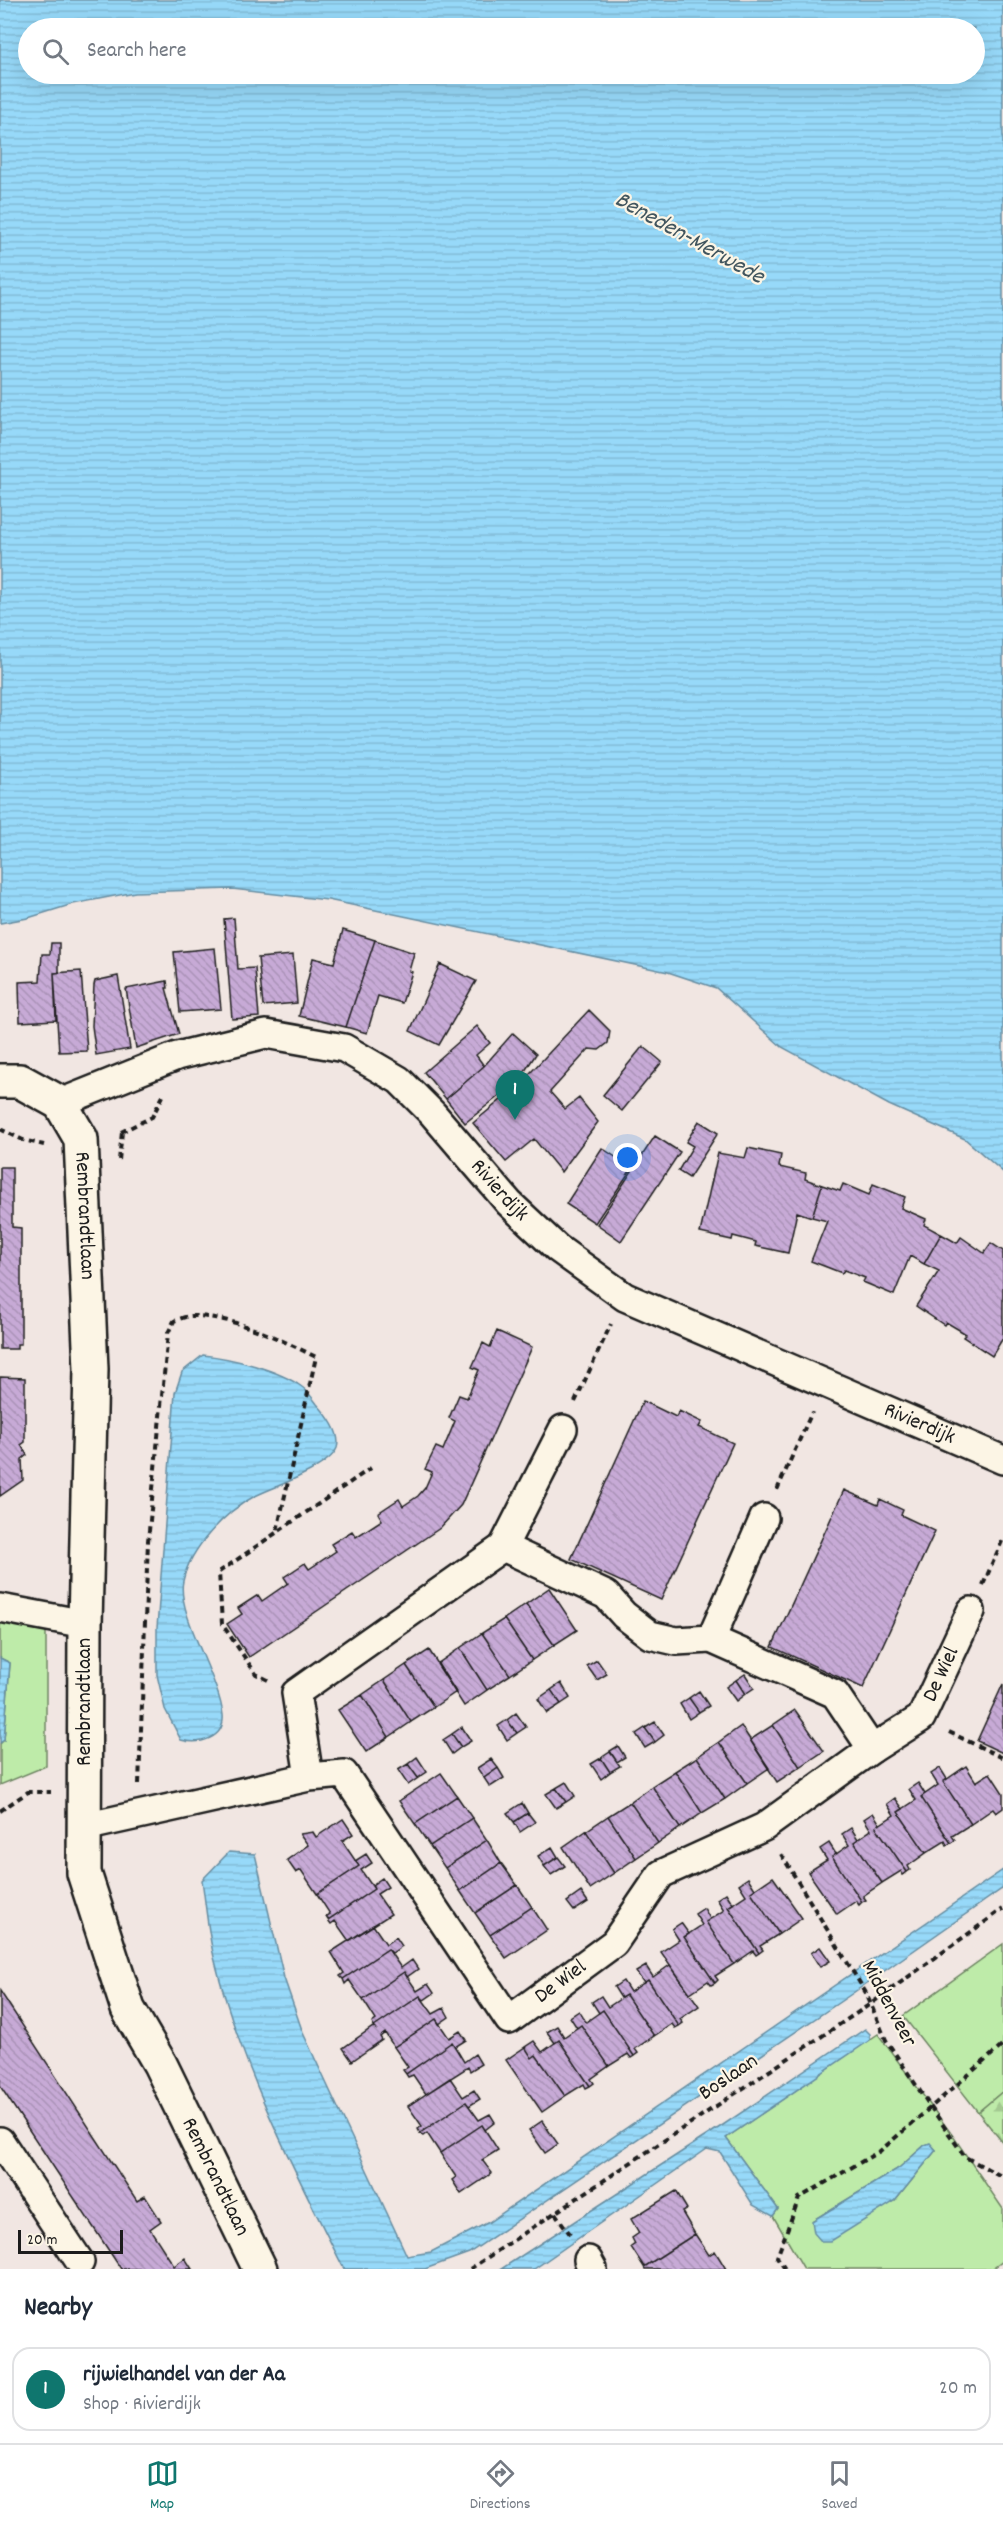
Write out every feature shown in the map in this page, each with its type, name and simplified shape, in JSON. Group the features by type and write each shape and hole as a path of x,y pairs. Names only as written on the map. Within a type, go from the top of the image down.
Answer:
{"street":[{"name":"Rivierdijk","path":"60,1103 177,1056 266,1034 344,1048 399,1080 433,1114 509,1203 557,1248 624,1296 1003,1460"},
{"path":"0,1081 20,1081 60,1103"},
{"name":"Rembrandtlaan","path":"60,1103 81,1139 91,1369 85,1624 84,1873 128,2009 160,2064 260,2269"},
{"path":"309,1777 296,1693 503,1547 562,1429"},
{"path":"711,1639 764,1518"},
{"path":"503,1547 606,1595 624,1616 650,1635 676,1641 711,1639 835,1694 872,1749"},
{"path":"0,1608 85,1624"},
{"name":"De Wiel","path":"84,1827 309,1777 344,1774 509,2020 614,1943 661,1874 764,1827 872,1749 921,1719 971,1611"},
{"path":"0,2141 80,2262"}],"path":[{"path":"81,1139 122,1132 152,1117 170,1082 177,1056"},
{"path":"562,1429 624,1296"},
{"path":"138,1816 148,1541 168,1333 174,1321 190,1315 232,1323 282,1340 316,1357 278,1531"},
{"path":"764,1518 824,1384"},
{"path":"296,1693 256,1674 222,1624 219,1572 371,1468"},
{"path":"971,1611 1003,1539"},
{"path":"921,1719 1003,1758"},
{"path":"0,1811 28,1792 85,1793"},
{"name":"Middenveer","path":"764,1827 872,2003 886,2040 932,2109 965,2157 1003,2177"},
{"name":"Boslaan","path":"470,2269 872,2003 1003,1909"},
{"path":"785,2269 777,2257 800,2198 880,2151 932,2109 1003,2045"}],"green space":[{"path":"0,1620 46,1630 46,1766 0,1785 0,1744 4,1740 10,1663 0,1658"},
{"path":"1003,1944 1003,2091 978,2112 903,2016"},
{"path":"878,2034 1003,2209 1003,2261 992,2269 804,2269 773,2216 778,2209 726,2138","holes":["930,2144 936,2150 895,2201 812,2221 899,2168 925,2145"]},
{"path":"1003,2091 1003,2143 978,2112"}],"water":[{"name":"Beneden-Merwede","path":"0,0 1003,0 1003,1172 965,1139 889,1105 782,1047 716,988 668,972 328,900 232,889 135,892 73,904 28,918 0,923"},
{"path":"203,1355 255,1366 281,1375 302,1387 329,1418 338,1442 332,1455 313,1470 255,1496 232,1511 201,1544 187,1568 183,1581 186,1610 220,1700 223,1715 223,1723 215,1735 195,1742 181,1740 165,1709 157,1675 157,1628 175,1393 182,1372"},
{"path":"0,1658 10,1663 4,1740 0,1743"},
{"path":"229,1852 255,1854 284,1978 303,2033 407,2256 431,2252 489,2222 1003,1870 1003,1888 850,1995 469,2253 425,2269 344,2269 271,2119 254,2080 226,2001 209,1931 202,1880"},
{"path":"865,2029 870,2034 870,2040 726,2138 778,2209 773,2216 753,2205 720,2152 707,2149 534,2269 501,2269 723,2125"},
{"path":"930,2143 936,2150 895,2201 831,2241 821,2241 814,2233 812,2221 899,2168"}],"building":[{"path":"234,918 238,969 255,968 259,1017 232,1019 224,919"},
{"path":"343,930 375,940 346,1027 299,1016 313,958 334,963"},
{"path":"375,940 414,953 409,971 412,972 402,1003 378,996 367,1033 346,1027"},
{"path":"51,943 59,943 59,973 54,973 56,1020 20,1022 19,982 40,981 42,954 50,954"},
{"path":"215,948 221,1009 180,1012 174,952"},
{"path":"293,955 297,1003 263,1006 258,958"},
{"path":"440,964 476,981 439,1045 410,1031"},
{"path":"81,971 87,1051 59,1052 54,973"},
{"path":"118,976 130,1049 96,1055 92,1026 95,981"},
{"path":"167,981 168,988 166,988 179,1034 136,1048 126,989"},
{"path":"589,1010 610,1031 608,1043 599,1050 589,1049 550,1092 565,1109 579,1098 598,1122 561,1172 534,1139 506,1162 473,1123 518,1086"},
{"path":"477,1026 490,1043 476,1055 484,1066 446,1099 424,1072"},
{"path":"513,1033 536,1054 519,1080 465,1123 446,1099 484,1066"},
{"path":"643,1046 662,1062 622,1111 603,1095"},
{"path":"699,1121 718,1133 689,1178 678,1171 693,1146 686,1142"},
{"path":"655,1136 680,1152 621,1241 597,1224"},
{"path":"602,1148 632,1168 595,1223 566,1204"},
{"path":"748,1148 781,1155 779,1167 806,1173 805,1179 822,1185 812,1217 797,1212 788,1253 755,1246 756,1242 733,1236 732,1240 700,1233 718,1153 745,1158"},
{"path":"0,1167 12,1167 12,1227 21,1228 21,1344 17,1344 17,1349 0,1349"},
{"path":"843,1184 869,1195 873,1184 905,1197 901,1208 926,1219 924,1225 941,1234 924,1264 910,1256 894,1295 863,1282 865,1278 844,1270 842,1273 811,1261 827,1221 812,1217 822,1185 840,1191"},
{"path":"941,1234 957,1243 961,1237 984,1253 991,1243 1003,1251 1003,1338 992,1356 963,1337 966,1334 946,1322 944,1325 916,1306 939,1271 924,1264"},
{"path":"497,1331 532,1347 461,1505 440,1528 249,1657 227,1624 242,1614 238,1608 258,1595 262,1601 288,1583 284,1577 305,1563 309,1569 336,1551 331,1544 352,1531 356,1537 382,1520 378,1513 399,1499 403,1506 418,1496 425,1488 432,1472 425,1469 436,1447 443,1450 455,1421 449,1418 459,1395 467,1398 479,1370 472,1367 483,1343 490,1347"},
{"path":"0,1377 25,1378 25,1442 21,1445 27,1455 22,1459 23,1480 0,1496"},
{"path":"643,1401 676,1417 679,1411 702,1422 699,1427 733,1443 661,1600 571,1559"},
{"path":"844,1490 878,1505 880,1499 903,1510 901,1515 935,1531 863,1688 772,1647"},
{"path":"549,1588 577,1630 554,1645 526,1604"},
{"path":"526,1604 554,1645 532,1660 504,1619"},
{"path":"504,1619 532,1660 510,1675 482,1633"},
{"path":"482,1633 510,1675 487,1690 460,1648"},
{"path":"460,1648 487,1690 464,1706 437,1664"},
{"path":"429,1650 456,1692 434,1707 406,1665"},
{"path":"597,1660 607,1674 597,1680 587,1666"},
{"path":"406,1665 434,1707 411,1722 384,1680"},
{"path":"745,1674 754,1688 745,1694 736,1680"},
{"path":"384,1680 411,1722 389,1737 362,1695"},
{"path":"736,1680 745,1694 736,1701 726,1687"},
{"path":"561,1683 570,1698 561,1704 551,1690"},
{"path":"1003,1684 1003,1753 977,1741"},
{"path":"551,1690 561,1704 547,1713 538,1699"},
{"path":"699,1691 709,1706 699,1712 689,1698"},
{"path":"362,1695 389,1737 366,1752 338,1710"},
{"path":"689,1698 699,1712 689,1719 680,1704"},
{"path":"795,1710 824,1751 800,1767 773,1725"},
{"path":"516,1713 526,1727 517,1733 507,1720"},
{"path":"507,1720 517,1733 507,1740 498,1726"},
{"path":"655,1722 664,1735 655,1742 645,1728"},
{"path":"773,1725 800,1767 777,1782 750,1740"},
{"path":"741,1726 769,1768 747,1783 719,1742"},
{"path":"462,1727 471,1741 461,1747 452,1734"},
{"path":"645,1728 655,1742 645,1748 636,1734"},
{"path":"452,1734 461,1747 452,1754 443,1740"},
{"path":"719,1742 747,1783 725,1799 697,1757"},
{"path":"618,1746 625,1757 617,1762 610,1751"},
{"path":"610,1752 620,1766 610,1772 601,1758"},
{"path":"417,1757 427,1772 418,1778 408,1764"},
{"path":"697,1757 725,1799 702,1813 675,1771"},
{"path":"601,1758 610,1772 601,1779 591,1764"},
{"path":"491,1759 498,1768 484,1778 477,1768"},
{"path":"408,1764 418,1778 408,1785 398,1770"},
{"path":"966,1766 976,1782 990,1773 1003,1793 1003,1808 996,1813 993,1809 971,1824 943,1782"},
{"path":"498,1768 504,1778 490,1787 484,1778"},
{"path":"940,1768 947,1779 943,1782 971,1824 952,1836 955,1840 951,1843 921,1797 938,1785 931,1774"},
{"path":"675,1771 702,1813 680,1828 652,1786"},
{"path":"441,1773 457,1796 415,1824 399,1801"},
{"path":"566,1782 575,1796 566,1802 556,1788"},
{"path":"918,1783 925,1794 921,1797 951,1843 947,1845 945,1841 926,1853 898,1812 916,1800 909,1789"},
{"path":"652,1786 680,1828 658,1843 630,1802"},
{"path":"556,1788 566,1802 556,1808 546,1794"},
{"path":"457,1796 472,1818 430,1846 415,1824"},
{"path":"895,1798 903,1809 898,1812 926,1853 908,1866 910,1870 907,1872 876,1827 894,1815 887,1804"},
{"path":"630,1802 658,1843 636,1858 608,1816"},
{"path":"522,1803 528,1813 514,1822 507,1813"},
{"path":"528,1813 535,1822 520,1832 514,1822"},
{"path":"873,1813 880,1824 876,1827 907,1872 903,1875 901,1871 882,1883 854,1842 871,1830 864,1819"},
{"path":"608,1816 636,1858 614,1873 586,1831"},
{"path":"472,1818 487,1840 445,1868 430,1846"},
{"path":"343,1819 353,1834 342,1841 359,1866 317,1894 301,1870 296,1873 287,1860 308,1845 300,1834 313,1832 316,1837"},
{"path":"851,1828 858,1839 854,1842 882,1883 863,1896 866,1900 862,1902 832,1857 849,1845 842,1834"},
{"path":"586,1831 614,1873 590,1889 563,1847"},
{"path":"487,1840 501,1863 460,1891 445,1868"},
{"path":"829,1843 836,1854 832,1857 862,1902 859,1905 856,1901 837,1914 808,1872 827,1860 820,1849"},
{"path":"552,1847 558,1857 544,1866 538,1856"},
{"path":"366,1854 372,1863 361,1870 374,1889 328,1920 326,1917 330,1914 317,1894 359,1866 355,1861"},
{"path":"558,1857 565,1866 551,1875 544,1866"},
{"path":"501,1863 517,1885 475,1913 460,1891"},
{"path":"773,1877 802,1918 779,1934 751,1892"},
{"path":"382,1878 388,1887 377,1894 391,1914 349,1941 335,1921 331,1924 328,1920 374,1889 372,1885"},
{"path":"748,1878 755,1889 751,1892 779,1934 760,1946 763,1950 759,1953 728,1907 746,1895 739,1884"},
{"path":"517,1885 532,1907 490,1935 475,1913"},
{"path":"581,1892 588,1902 574,1911 567,1902"},
{"path":"726,1893 733,1904 728,1907 759,1953 756,1955 753,1951 734,1964 706,1922 724,1910 717,1899"},
{"path":"532,1907 547,1930 506,1958 490,1935"},
{"path":"704,1908 710,1919 706,1922 734,1964 715,1976 718,1980 715,1983 684,1937 702,1925 695,1914"},
{"path":"681,1923 689,1934 684,1937 715,1983 711,1985 708,1981 690,1993 661,1952 679,1940 672,1929"},
{"path":"373,1925 386,1944 396,1937 402,1946 392,1953 388,1949 343,1979 340,1976 344,1973 331,1952"},
{"path":"820,1947 830,1961 820,1967 811,1953"},
{"path":"388,1949 401,1968 412,1960 418,1969 407,1977 404,1972 363,2000 349,1980 345,1984 343,1979"},
{"path":"670,1965 699,2006 680,2019 683,2023 679,2026 648,1980 644,1983 636,1972 646,1966 653,1977"},
{"path":"404,1972 417,1991 428,1984 434,1993 424,2000 420,1996 374,2027 372,2023 376,2020 363,2000"},
{"path":"648,1980 679,2026 675,2028 672,2024 654,2036 626,1995 621,1998 614,1987 623,1981 630,1992"},
{"path":"0,1991 137,2201 145,2196 161,2221 150,2229 174,2266 185,2258 192,2269 121,2269 0,2086"},
{"path":"626,1995 654,2036 635,2049 638,2053 634,2056 603,2010 599,2013 592,2002 601,1996 608,2007"},
{"path":"420,1996 433,2014 444,2008 449,2017 439,2024 436,2019 394,2047 385,2033 380,2037 382,2040 352,2061 343,2048 373,2027 377,2030 374,2027"},
{"path":"603,2010 634,2056 631,2058 628,2054 609,2066 581,2025 577,2028 570,2017 579,2011 586,2022"},
{"path":"436,2019 449,2038 460,2031 466,2040 455,2047 452,2042 406,2074 403,2070 408,2067 394,2047"},
{"path":"581,2025 609,2066 591,2079 594,2083 590,2086 559,2040 555,2043 547,2032 557,2026 564,2037"},
{"path":"559,2040 590,2086 586,2088 584,2084 565,2096 536,2055 532,2058 525,2047 534,2041 542,2052"},
{"path":"452,2042 464,2062 475,2054 481,2064 470,2071 468,2067 426,2094 413,2075 408,2077 406,2074"},
{"path":"525,2047 532,2058 536,2055 565,2096 542,2112 506,2060"},
{"path":"450,2078 463,2097 474,2090 480,2099 469,2106 466,2102 420,2133 418,2129 422,2126 408,2106"},
{"path":"466,2102 479,2120 490,2114 495,2122 485,2130 482,2125 440,2153 427,2133 423,2136 420,2133"},
{"path":"542,2121 558,2144 545,2153 529,2130"},
{"path":"482,2125 498,2150 482,2160 492,2173 461,2194 452,2180 456,2177 440,2153"},
{"path":"676,2191 687,2209 682,2212 695,2234 644,2267 631,2247 635,2244 632,2238 639,2233 631,2219"},
{"path":"695,2234 709,2255 715,2251 726,2269 645,2269 644,2267"}],"place":[{"name":"rijwielhandel van der Aa","path":"515,1120"}]}
